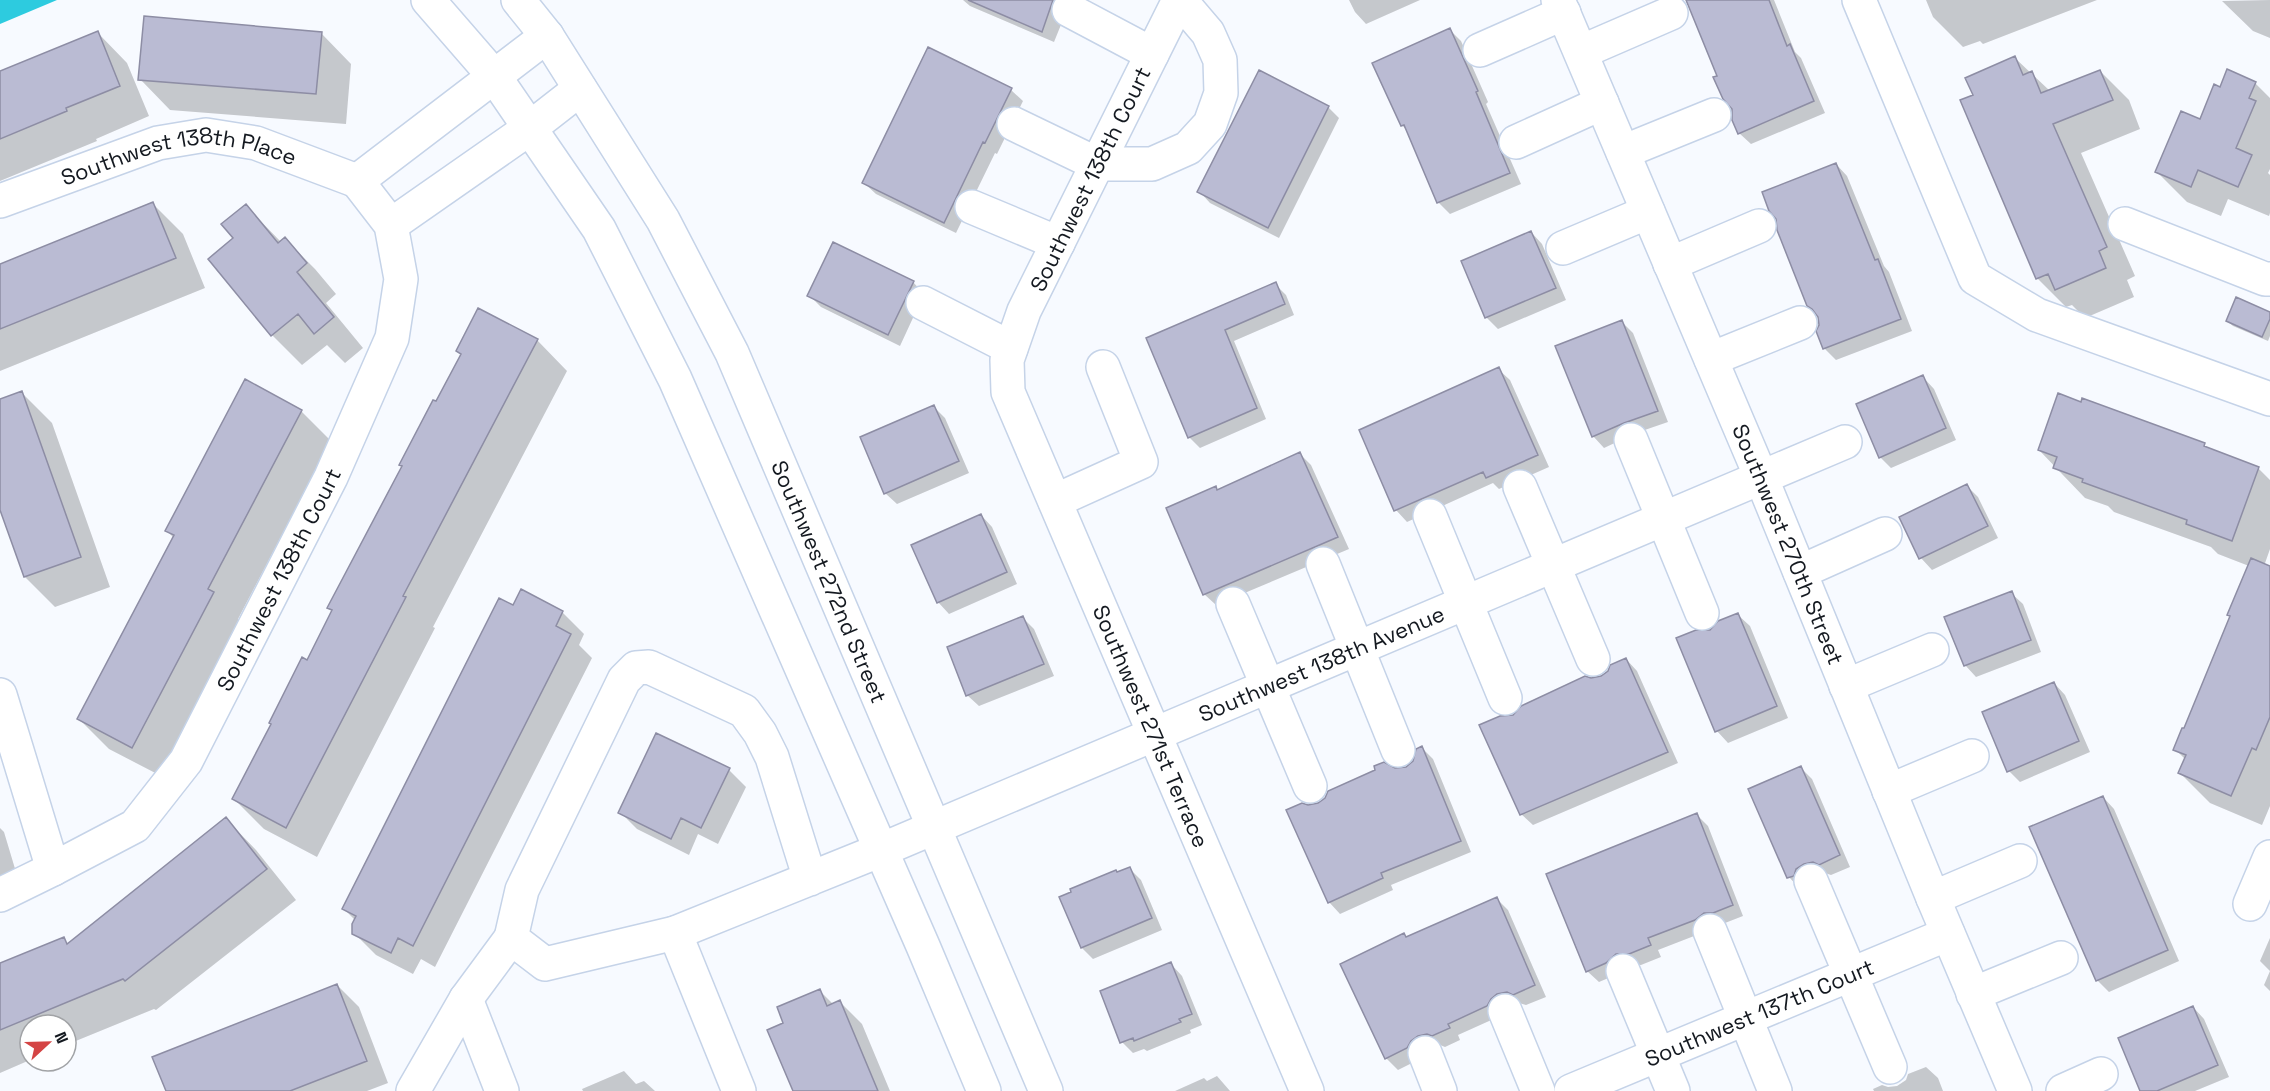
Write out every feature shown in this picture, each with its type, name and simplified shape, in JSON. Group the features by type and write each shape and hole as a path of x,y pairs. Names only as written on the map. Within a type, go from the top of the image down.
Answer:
{"street":[{"path":"428,0 494,76 599,229 675,379 984,1091"},
{"name":"Southwest 272nd Street","path":"518,0 547,36 663,220 732,353 936,827 1046,1091"},
{"path":"1014,124 1097,164 1152,164 1188,148 1210,124 1221,93 1220,60 1208,33 1179,0"},
{"name":"Southwest 138th Court","path":"1009,354 1024,311 1179,0"},
{"path":"1859,0 1975,278 2037,315 2270,399"},
{"path":"1480,50 1561,7"},
{"name":"Southwest 270th Street","path":"1561,7 1761,477 1933,898 2015,1091"},
{"path":"1069,10 1152,54"},
{"path":"1581,52 1671,13"},
{"path":"357,181 547,36"},
{"path":"391,225 530,128 580,89"},
{"path":"1515,142 1602,103"},
{"path":"1623,152 1714,114"},
{"name":"Southwest 138th Place","path":"0,201 158,143 206,135 256,142 357,181"},
{"name":"Southwest 138th Court","path":"0,895 54,870 135,826 186,761 331,477 392,338 401,279 391,225 357,181"},
{"path":"972,207 1058,243"},
{"path":"1563,248 1648,212"},
{"path":"2125,225 2270,279"},
{"path":"1670,264 1760,226"},
{"path":"923,303 1009,354"},
{"path":"1711,359 1800,323"},
{"name":"Southwest 271st Terrace","path":"1009,354 1008,392 1307,1091"},
{"path":"1055,501 1141,462 1103,367"},
{"path":"1631,440 1702,612"},
{"name":"Southwest 138th Avenue","path":"511,938 545,964 675,933 936,827 1845,441"},
{"path":"1520,487 1593,659"},
{"path":"1430,516 1505,698"},
{"path":"1800,572 1884,534"},
{"path":"1323,564 1398,750"},
{"path":"1233,604 1310,786"},
{"path":"1846,687 1932,650"},
{"path":"413,1091 466,999 511,938 522,890 624,680 636,668 649,667 744,711 760,733 772,757 810,879"},
{"path":"0,695 54,870"},
{"path":"1889,791 1972,756"},
{"path":"2250,904 2270,856"},
{"path":"1933,898 2020,861"},
{"path":"1811,881 1890,1067"},
{"path":"1710,931 1775,1091"},
{"path":"675,933 739,1091"},
{"name":"Southwest 137th Court","path":"1570,1091 1948,934"},
{"path":"1973,994 2061,958"},
{"path":"1623,971 1673,1091"},
{"path":"466,999 502,1091"},
{"path":"1505,1011 1538,1091"},
{"path":"1425,1053 1440,1091"},
{"path":"2063,1091 2101,1074"}],"water":[{"path":"0,0 57,0 0,24"}],"building":[{"path":"968,0 1053,0 1042,32"},
{"path":"1686,0 1769,0 1787,46 1790,44 1814,101 1738,134 1732,120 1732,109 1723,99 1713,77 1717,76"},
{"path":"144,16 322,32 316,94 138,80"},
{"path":"1450,28 1510,173 1437,203 1404,125 1401,126 1372,63"},
{"path":"98,31 120,86 0,139 0,71"},
{"path":"928,47 1012,88 944,223 862,183"},
{"path":"2015,56 2023,75 2032,71 2041,93 2100,70 2113,100 2053,124 2107,247 2099,251 2106,268 2055,290 2048,274 2036,279 1960,100 1973,95 1965,78"},
{"path":"2227,69 2256,82 2249,98 2256,101 2236,148 2252,155 2238,187 2198,170 2191,187 2155,172 2181,111 2200,119 2214,84 2220,87"},
{"path":"1259,70 1329,106 1268,228 1197,192"},
{"path":"1836,163 1875,260 1878,259 1901,319 1823,349 1816,331 1819,325 1818,317 1807,306 1777,230 1776,219 1769,211 1762,192"},
{"path":"153,202 176,258 0,329 0,264"},
{"path":"246,204 278,243 285,237 307,263 297,272 334,317 314,334 298,314 271,336 208,259 233,238 221,224"},
{"path":"1531,231 1556,288 1485,318 1461,261"},
{"path":"833,242 914,281 888,335 807,296"},
{"path":"1276,282 1285,304 1225,330 1257,408 1188,438 1146,338"},
{"path":"2236,297 2270,312 2270,319 2262,337 2226,321"},
{"path":"478,308 538,339 403,596 406,597 286,828 232,799 271,724 269,723 302,657 307,660 332,610 327,608 402,466 399,465 433,400 436,401 461,354 456,351"},
{"path":"1622,320 1658,411 1592,437 1555,346"},
{"path":"1499,367 1538,455 1486,478 1483,472 1394,511 1359,430"},
{"path":"1923,375 1946,428 1879,458 1856,404"},
{"path":"245,379 302,410 208,589 214,592 132,748 77,719 174,535 165,531"},
{"path":"22,391 81,557 24,577 0,510 0,399"},
{"path":"2058,393 2081,402 2082,398 2205,443 2204,446 2259,467 2232,541 2186,524 2187,520 2082,482 2083,479 2053,468 2057,457 2038,450"},
{"path":"934,405 959,461 884,494 860,437"},
{"path":"1300,452 1338,537 1203,595 1166,508 1216,486 1217,490"},
{"path":"1967,484 1988,526 1919,559 1899,517"},
{"path":"981,514 1007,572 937,603 911,545"},
{"path":"2251,558 2270,566 2270,717 2256,750 2252,748 2231,796 2178,773 2186,755 2173,750 2230,616 2227,615"},
{"path":"521,589 563,611 556,626 571,634 413,946 398,938 391,953 352,934 352,924 356,916 342,909 499,598 513,605"},
{"path":"2012,591 2031,640 1964,666 1944,617"},
{"path":"1738,613 1777,706 1715,732 1676,638 1696,630 1710,630 1718,621"},
{"path":"1023,616 1044,664 966,696 947,647"},
{"path":"1626,658 1668,752 1520,815 1479,725 1500,716 1513,715 1521,706 1585,676 1591,678 1601,676 1608,671 1610,665"},
{"path":"2054,682 2079,741 2007,772 1982,712"},
{"path":"656,733 730,768 701,828 681,818 671,839 618,813"},
{"path":"1422,746 1461,841 1381,873 1383,878 1328,903 1286,810 1302,803 1308,805 1318,803 1325,798 1328,791 1375,770 1374,766 1384,762 1395,768 1406,767 1413,761 1416,749"},
{"path":"1801,766 1840,855 1819,865 1813,862 1804,864 1796,869 1794,876 1787,878 1748,789"},
{"path":"2103,796 2168,950 2096,981 2029,827"},
{"path":"1697,813 1733,905 1713,913 1704,913 1695,920 1648,938 1651,945 1629,954 1616,954 1606,963 1586,972 1546,874"},
{"path":"226,817 267,869 125,981 123,979 41,1013 18,1013 18,1023 0,1030 0,963 64,937 67,944"},
{"path":"1130,867 1152,918 1081,948 1059,897 1071,892 1070,889 1116,870 1117,872"},
{"path":"1497,897 1535,985 1513,995 1507,992 1497,994 1487,1006 1448,1024 1450,1028 1432,1036 1427,1034 1418,1036 1407,1048 1385,1059 1340,964 1404,933 1406,937"},
{"path":"1171,962 1192,1014 1179,1019 1181,1022 1134,1041 1133,1038 1120,1043 1100,991"},
{"path":"337,984 367,1061 290,1091 166,1091 152,1057"},
{"path":"820,989 827,1006 840,1000 878,1091 793,1091 767,1030 783,1023 777,1007"},
{"path":"2193,1006 2218,1065 2157,1091 2140,1091 2118,1038"}]}
